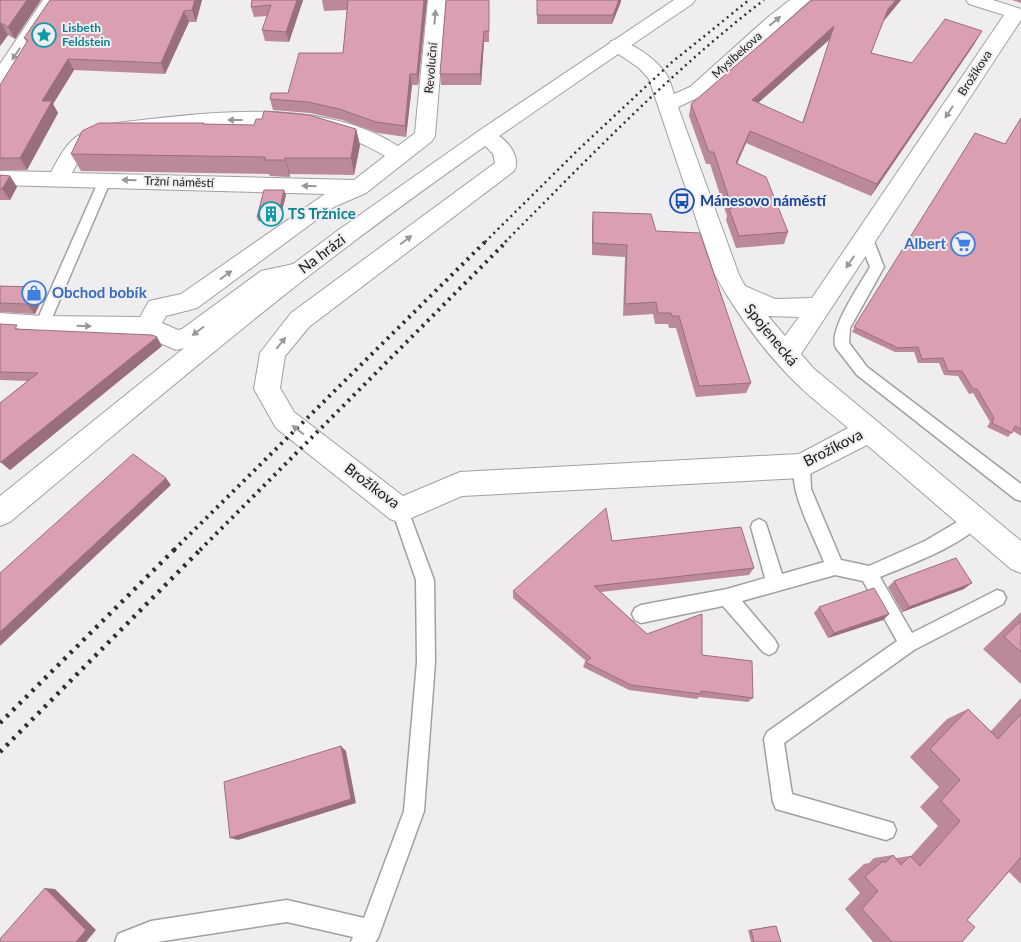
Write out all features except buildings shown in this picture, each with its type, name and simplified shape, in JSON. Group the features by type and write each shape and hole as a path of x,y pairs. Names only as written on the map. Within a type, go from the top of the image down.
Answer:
{"street":[{"path":"0,78 52,0"},
{"name":"Revoluční","path":"399,156 425,136 437,0"},
{"name":"Na hrázi","path":"0,513 298,272 420,182 686,0"},
{"name":"Myslbekova","path":"668,104 697,91 773,22 801,0"},
{"path":"975,0 1018,14"},
{"name":"Brožíkova","path":"786,355 1018,14"},
{"name":"Spojenecká","path":"618,45 646,64 658,77 714,243 727,275 736,291 786,355 804,375 1021,559"},
{"path":"58,178 78,144 92,135 107,131 199,120 287,119 321,124 368,137 399,156 358,188 326,202 188,302 158,308 147,328"},
{"name":"Brožíkova","path":"486,136 500,149 506,158 506,166 300,320 273,353 267,389 285,420 400,510 460,484 802,466 868,430"},
{"name":"Tržní náměstí","path":"0,178 58,178 358,188"},
{"path":"0,322 147,328 176,340 188,338 269,277 298,272"},
{"path":"736,291 756,302 773,308 820,307"}],"lane":[{"path":"42,325 104,180"},
{"path":"866,239 877,267 843,328 841,344 862,370 1021,494"},
{"path":"802,466 803,489 834,567"},
{"path":"126,942 151,932 287,911 366,936 414,811 426,662 425,580 400,510"},
{"path":"641,614 727,597 834,567 869,574 931,547 955,534 974,520"},
{"path":"759,527 776,584"},
{"path":"869,574 908,644"},
{"path":"727,597 769,646"},
{"path":"886,830 783,802 774,739 908,644 997,598"}],"railway":[{"path":"485,242 579,149 671,63 749,0"},
{"path":"505,242 663,86 764,0"},
{"path":"174,550 486,241"},
{"path":"200,550 507,241"},
{"path":"0,723 175,549"},
{"path":"0,752 201,549"}],"place":[{"name":"Lisbeth Feldstein","path":"44,35"},
{"name":"Mánesovo náměstí","path":"682,201"},
{"name":"TS Tržnice","path":"271,214"},
{"name":"Albert","path":"963,244"},
{"name":"Obchod bobík","path":"34,293"}]}
